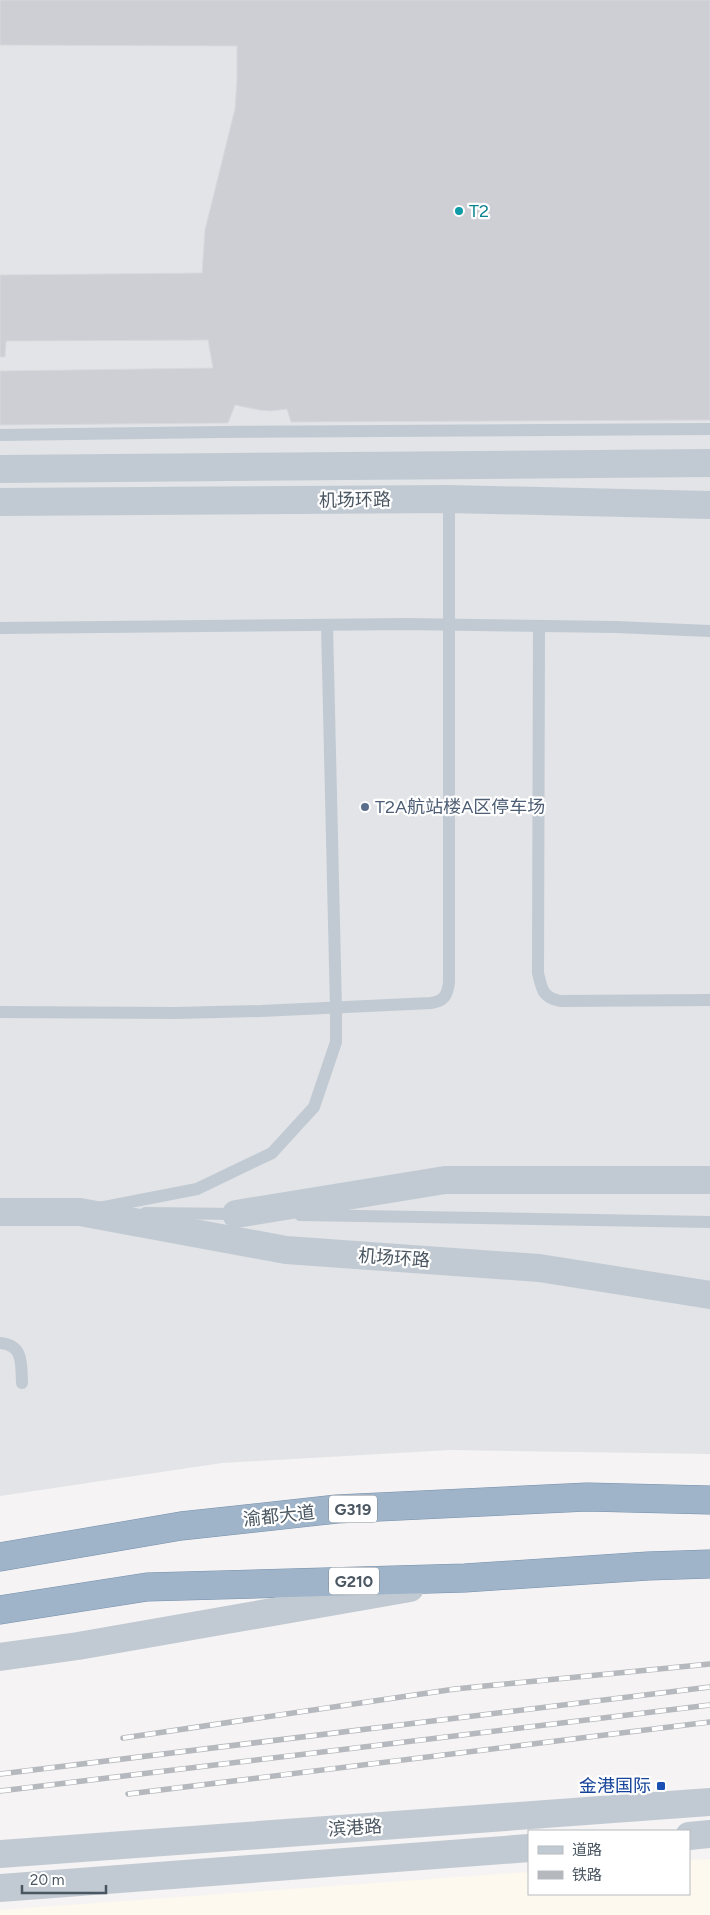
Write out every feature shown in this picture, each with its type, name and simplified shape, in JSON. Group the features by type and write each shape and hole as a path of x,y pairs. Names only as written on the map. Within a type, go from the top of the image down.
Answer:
{"highway":[{"name":"渝都大道","path":"0,1557 181,1526 338,1510 587,1497 710,1500"},
{"name":"G210","path":"0,1610 147,1587 465,1578 648,1566 710,1564"}],"street":[{"name":"机场环路","path":"0,469 710,463"},
{"name":"机场环路","path":"0,502 449,499 710,505"},
{"path":"236,1214 445,1180 710,1180"},
{"name":"机场环路","path":"0,1212 80,1212 286,1250 538,1268 710,1294"},
{"path":"0,1657 88,1644 465,1578"},
{"name":"滨港路","path":"0,1854 710,1802"},
{"path":"690,1836 710,1834"},
{"name":"滨港路","path":"0,1888 528,1848"}],"lane":[{"path":"0,435 710,429"},
{"path":"0,1012 176,1013 336,1008 430,1003 441,1001 447,995 449,983 449,499"},
{"path":"0,628 449,625 616,627 710,631"},
{"path":"80,1212 197,1189 272,1153 314,1107 336,1042 327,626"},
{"path":"539,626 538,973 541,986 550,999 560,1001 710,1000"},
{"name":"机场环路","path":"80,1212 710,1222"},
{"path":"0,1343 11,1345 17,1350 20,1356 22,1383"}],"shaded area":[{"path":"0,0 710,0 710,1454 450,1450 222,1463 0,1496"},
{"path":"710,1859 710,1915 0,1915 0,1910 528,1872 528,1895 690,1895 690,1860"}],"building":[{"name":"T2","path":"0,0 710,0 710,420 291,422 287,409 271,411 235,405 228,423 0,425 0,371 213,368 208,340 6,341 5,357 0,357 0,275 202,273 205,230 235,109 237,46 0,45"}],"railway":[{"path":"123,1738 455,1689 710,1664"},
{"path":"0,1774 710,1687"},
{"path":"0,1791 710,1705"},
{"path":"128,1794 710,1722"}],"place":[{"name":"T2","path":"459,211"},
{"name":"T2A航站楼A区停车场","path":"365,807"},
{"name":"金港国际","path":"661,1786"}]}
